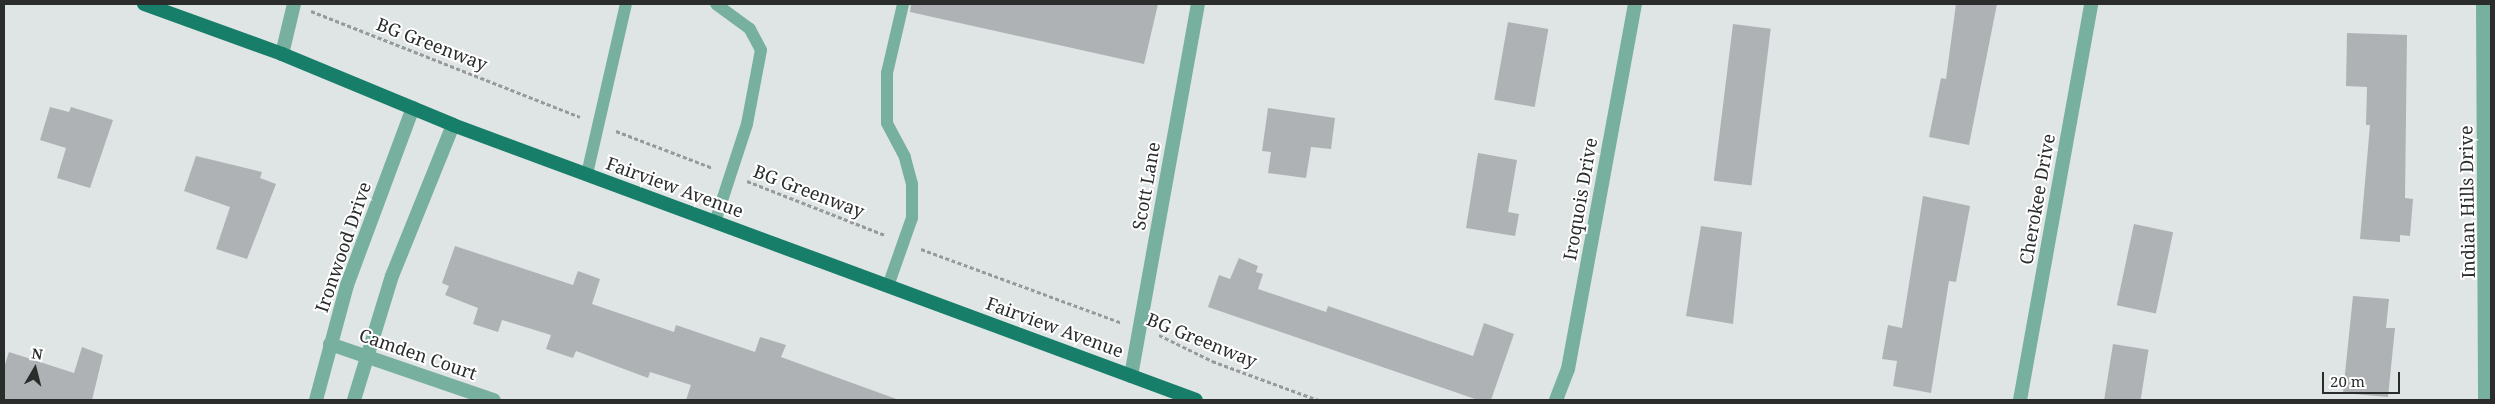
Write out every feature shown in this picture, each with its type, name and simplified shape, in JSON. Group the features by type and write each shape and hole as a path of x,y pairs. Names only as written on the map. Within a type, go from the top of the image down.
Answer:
{"main road":[{"name":"Fairview Avenue","path":"144,4 282,54 453,125 1196,400"}],"street":[{"path":"282,54 294,4"},
{"name":"Scott Lane","path":"1131,376 1198,4"},
{"name":"Iroquois Drive","path":"1556,400 1568,369 1635,4"},
{"name":"Cherokee Drive","path":"2020,400 2091,4"},
{"name":"Indian Hills Drive","path":"2483,4 2485,400"},
{"name":"Ironwood Drive","path":"316,400 346,285 413,108"},
{"path":"354,400 365,355 453,125"},
{"name":"Camden Court","path":"330,344 494,400"}],"lane":[{"path":"587,174 601,125 626,4"},
{"path":"716,4 750,28 761,50 761,70 716,222"},
{"path":"888,286 912,218 912,184 887,115 887,73 903,4"}],"path":[{"name":"BG Greenway","path":"294,4 903,242 1140,328 1318,400"}],"building":[{"path":"911,4 1158,4 1144,64 910,12"},
{"path":"1956,4 1997,4 1969,145 1929,137 1941,78 1946,79"},
{"path":"1508,22 1548,29 1535,107 1494,100"},
{"path":"1733,24 1771,29 1751,185 1714,181"},
{"path":"2347,33 2407,35 2405,198 2413,199 2410,236 2400,235 2400,242 2360,239 2370,125 2366,125 2367,87 2346,86"},
{"path":"50,107 69,112 71,107 113,120 90,188 57,178 66,148 40,140"},
{"path":"1268,108 1335,118 1331,149 1311,147 1306,178 1268,173 1271,152 1262,151"},
{"path":"1478,153 1517,160 1508,212 1519,214 1515,236 1466,228"},
{"path":"196,156 262,172 260,178 276,184 247,259 216,249 230,207 184,191"},
{"path":"1923,196 1970,206 1956,282 1949,281 1931,393 1893,386 1897,361 1882,359 1888,325 1902,328"},
{"path":"2134,224 2173,232 2156,314 2117,305"},
{"path":"1701,226 1742,232 1733,324 1686,316"},
{"path":"455,246 573,285 578,271 600,279 592,304 674,332 676,325 755,352 760,337 786,345 781,357 899,400 686,400 691,385 650,372 648,378 576,351 573,358 546,349 551,335 502,320 498,332 473,324 478,308 445,295 449,286 442,283"},
{"path":"1239,258 1258,266 1256,272 1263,274 1258,289 1326,312 1328,306 1473,356 1484,323 1514,334 1491,400 1478,400 1208,307 1219,275 1230,279"},
{"path":"2353,296 2389,299 2386,328 2395,328 2388,397 2343,393"},
{"path":"2113,344 2149,350 2141,400 2104,400"},
{"path":"82,347 103,355 92,400 4,400 4,367 9,352 74,373"}]}
